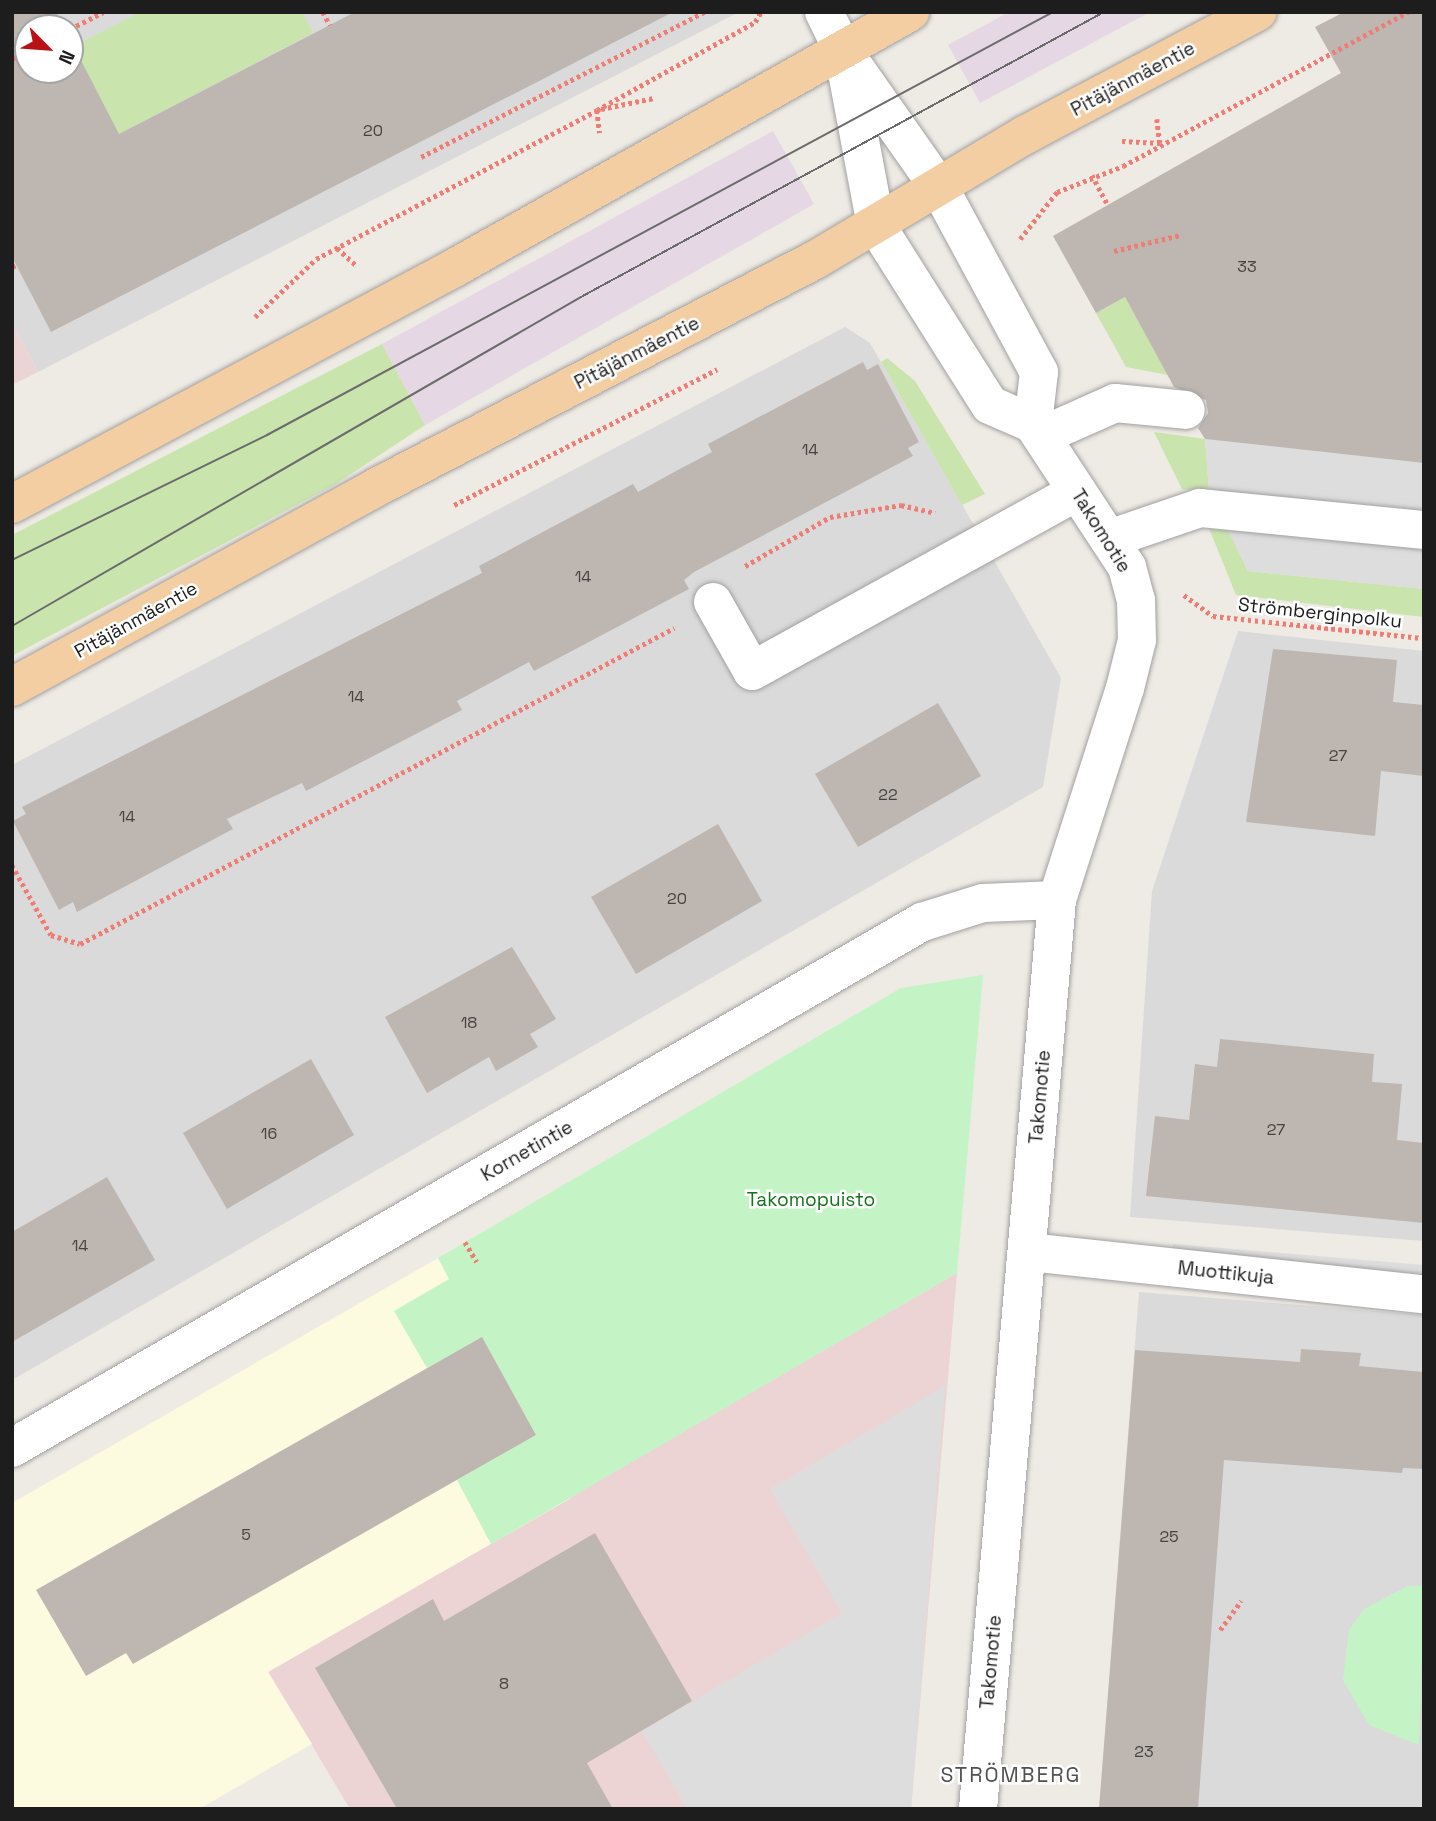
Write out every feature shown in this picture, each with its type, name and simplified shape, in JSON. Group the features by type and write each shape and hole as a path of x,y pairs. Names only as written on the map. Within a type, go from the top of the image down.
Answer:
{"main road":[{"path":"12,504 843,51 909,12"},
{"name":"Pitäjänmäentie","path":"12,687 876,225 940,189 1025,135 1257,12"}],"street":[{"path":"824,12 843,51 940,189 1039,372 1037,430"},
{"path":"843,51 876,225 990,405 1037,430 1115,403 1186,410"},
{"name":"Takomotie","path":"978,1809 1057,900 1137,640 1130,578 1110,539 1037,430"},
{"path":"714,604 752,671 1076,492"},
{"path":"1110,539 1200,508 1424,530"},
{"name":"Kornetintie","path":"12,1448 922,922 983,903 1057,900"},
{"name":"Muottikuja","path":"1028,1252 1424,1294"}],"path":[{"path":"84,22 102,12"},
{"path":"323,12 330,25"},
{"path":"421,157 704,12"},
{"path":"245,324 337,248 597,110 755,22 761,12"},
{"path":"980,263 1026,236 1057,192 1160,142 1408,12"},
{"path":"1155,109 1160,142"},
{"path":"597,110 600,139"},
{"path":"1093,175 1108,205"},
{"path":"1114,251 1180,235"},
{"path":"337,248 361,270"},
{"path":"12,865 51,935 80,944 714,604 727,576 830,517 901,505 945,513"},
{"name":"Strömberginpolku","path":"1213,616 1424,638"},
{"path":"1220,1630 1241,1601"}],"shaded area":[{"path":"12,12 739,12 38,372 12,323"},
{"path":"1009,12 1150,12 980,103 948,45"},
{"path":"773,131 814,204 425,425 382,344"},
{"path":"12,323 38,372 12,385"},
{"path":"845,327 870,343 1061,678 1043,787 12,1380 12,765"},
{"path":"1205,439 1424,463 1424,589 1248,571 1209,491"},
{"path":"1238,631 1424,651 1424,1241 1130,1217 1152,891"},
{"path":"1173,1244 1424,1265 1424,1283 1172,1262"},
{"path":"438,1258 571,1498 268,1672 312,1744 199,1809 12,1809 12,1503"},
{"path":"957,1273 911,1809 350,1809 268,1672"},
{"path":"1139,1292 1424,1315 1424,1809 1099,1809"},
{"path":"945,1386 911,1809 687,1809 642,1731 842,1613 770,1489"}],"green space":[{"path":"140,12 302,12 313,33 119,134 12,101 21,84 84,84 84,41"},
{"path":"1125,297 1168,375 1126,367 1096,313"},
{"path":"382,344 425,425 336,484 12,656 12,535"},
{"path":"887,358 915,381 985,494 962,505 881,362"},
{"path":"1154,432 1205,439 1209,491 1182,489"},
{"path":"1206,521 1225,523 1248,571 1424,589 1424,617 1236,595"},
{"name":"Takomopuisto","path":"983,975 957,1273 491,1544 457,1480 536,1435 482,1338 427,1368 394,1311 449,1279 438,1258 901,988"},
{"path":"1408,1586 1424,1586 1419,1745 1369,1725 1343,1680 1349,1630 1364,1609"}],"building":[{"path":"12,12 57,14 14,14 14,84 84,84 84,66 119,134 355,12 673,12 51,332 12,257"},
{"path":"1344,12 1424,12 1424,463 1205,439 1198,428 1208,413 1206,400 1174,387 1125,297 1096,313 1053,236 1341,73 1315,27"},
{"path":"863,362 867,370 878,364 919,442 908,448 913,456 694,572 684,580 689,589 534,671 529,662 457,701 462,710 306,791 302,783 227,819 233,829 77,912 73,902 59,910 13,821 26,814 22,807 482,573 479,566 633,484 638,492 712,452 708,444"},
{"path":"1273,649 1397,660 1393,702 1424,705 1424,776 1381,771 1375,836 1246,822"},
{"path":"938,703 981,776 858,847 815,774"},
{"path":"718,824 762,901 636,974 591,897"},
{"path":"512,947 556,1019 530,1034 538,1047 496,1071 489,1057 427,1093 385,1017"},
{"path":"1220,1039 1374,1054 1372,1082 1402,1084 1397,1140 1424,1143 1424,1223 1146,1196 1155,1116 1189,1120 1195,1064 1217,1067"},
{"path":"311,1059 354,1135 227,1209 183,1133"},
{"path":"107,1177 155,1260 12,1342 12,1232"},
{"path":"482,1337 536,1435 133,1664 126,1653 86,1676 36,1590"},
{"path":"1301,1349 1361,1353 1359,1366 1424,1372 1424,1469 1403,1468 1402,1473 1224,1460 1198,1809 1099,1809 1135,1350 1300,1362"},
{"path":"595,1533 692,1701 587,1763 613,1809 397,1809 315,1668 433,1599 444,1621"}],"tram line":[{"path":"12,560 267,435 1053,12"},
{"path":"12,626 581,297 1104,12"}],"district":[{"name":"STRÖMBERG","path":"1011,1775"}]}
